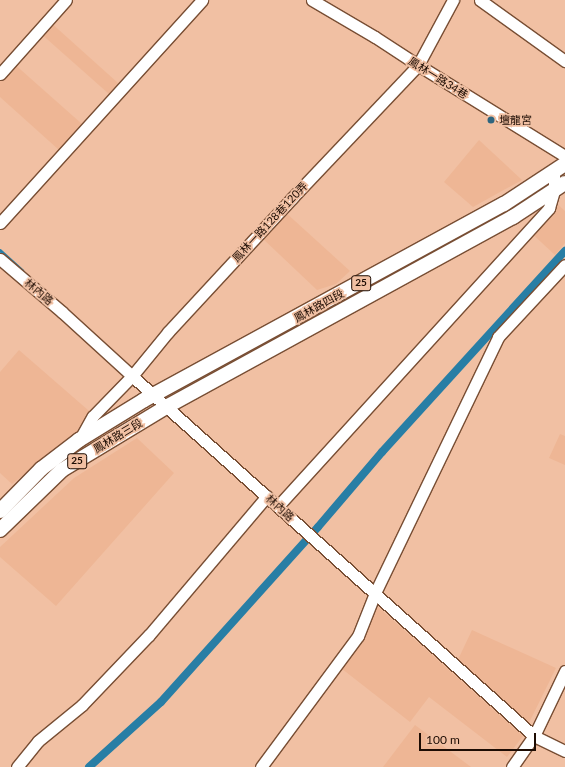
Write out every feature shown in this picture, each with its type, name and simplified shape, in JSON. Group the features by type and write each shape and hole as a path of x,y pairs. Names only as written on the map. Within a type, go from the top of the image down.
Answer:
{"main road":[{"name":"鳳林路四段","path":"154,394 237,351 504,204 560,168"},
{"name":"鳳林路四段","path":"166,407 513,217 560,187"},
{"name":"鳳林路三段","path":"0,511 41,469 79,440 154,394"},
{"name":"鳳林路三段","path":"0,530 62,470 166,407"}],"street":[{"path":"0,74 66,0"},
{"path":"0,223 202,0"},
{"name":"鳳林一路34巷","path":"312,0 375,36 418,66 565,156"},
{"name":"鳳林一路128巷120弄","path":"79,440 93,416 132,376 168,332 292,198 418,66 453,0"},
{"path":"480,0 565,61"},
{"path":"278,506 549,208 560,187 560,168"},
{"name":"林內路","path":"0,258 154,394 166,407 320,543 534,736 565,751"},
{"path":"261,767 358,636 375,593 498,337 565,265"},
{"path":"16,767 38,741 82,705 149,635 267,496"},
{"path":"512,767 534,736 565,671"}],"shaded area":[{"path":"49,21 118,83 109,94 39,32"},
{"path":"12,62 82,124 59,150 0,97 0,75"},
{"path":"479,140 522,180 473,207 444,182"},
{"path":"554,201 565,211 565,243 555,255 528,230"},
{"path":"284,211 350,271 336,284 317,290 261,237"},
{"path":"19,350 96,417 12,484 0,473 0,372"},
{"path":"560,434 565,436 565,465 549,458"},
{"path":"137,438 174,473 56,606 0,557 0,547 74,478"},
{"path":"376,605 523,736 507,757 429,697 410,722 337,665"},
{"path":"472,630 556,668 525,731 454,668"},
{"path":"415,725 471,767 383,767"}],"waterway":[{"path":"0,250 22,270"},
{"path":"89,767 161,702 318,527 382,452 565,251"}],"place":[{"name":"壇龍宮","path":"491,120"}]}
